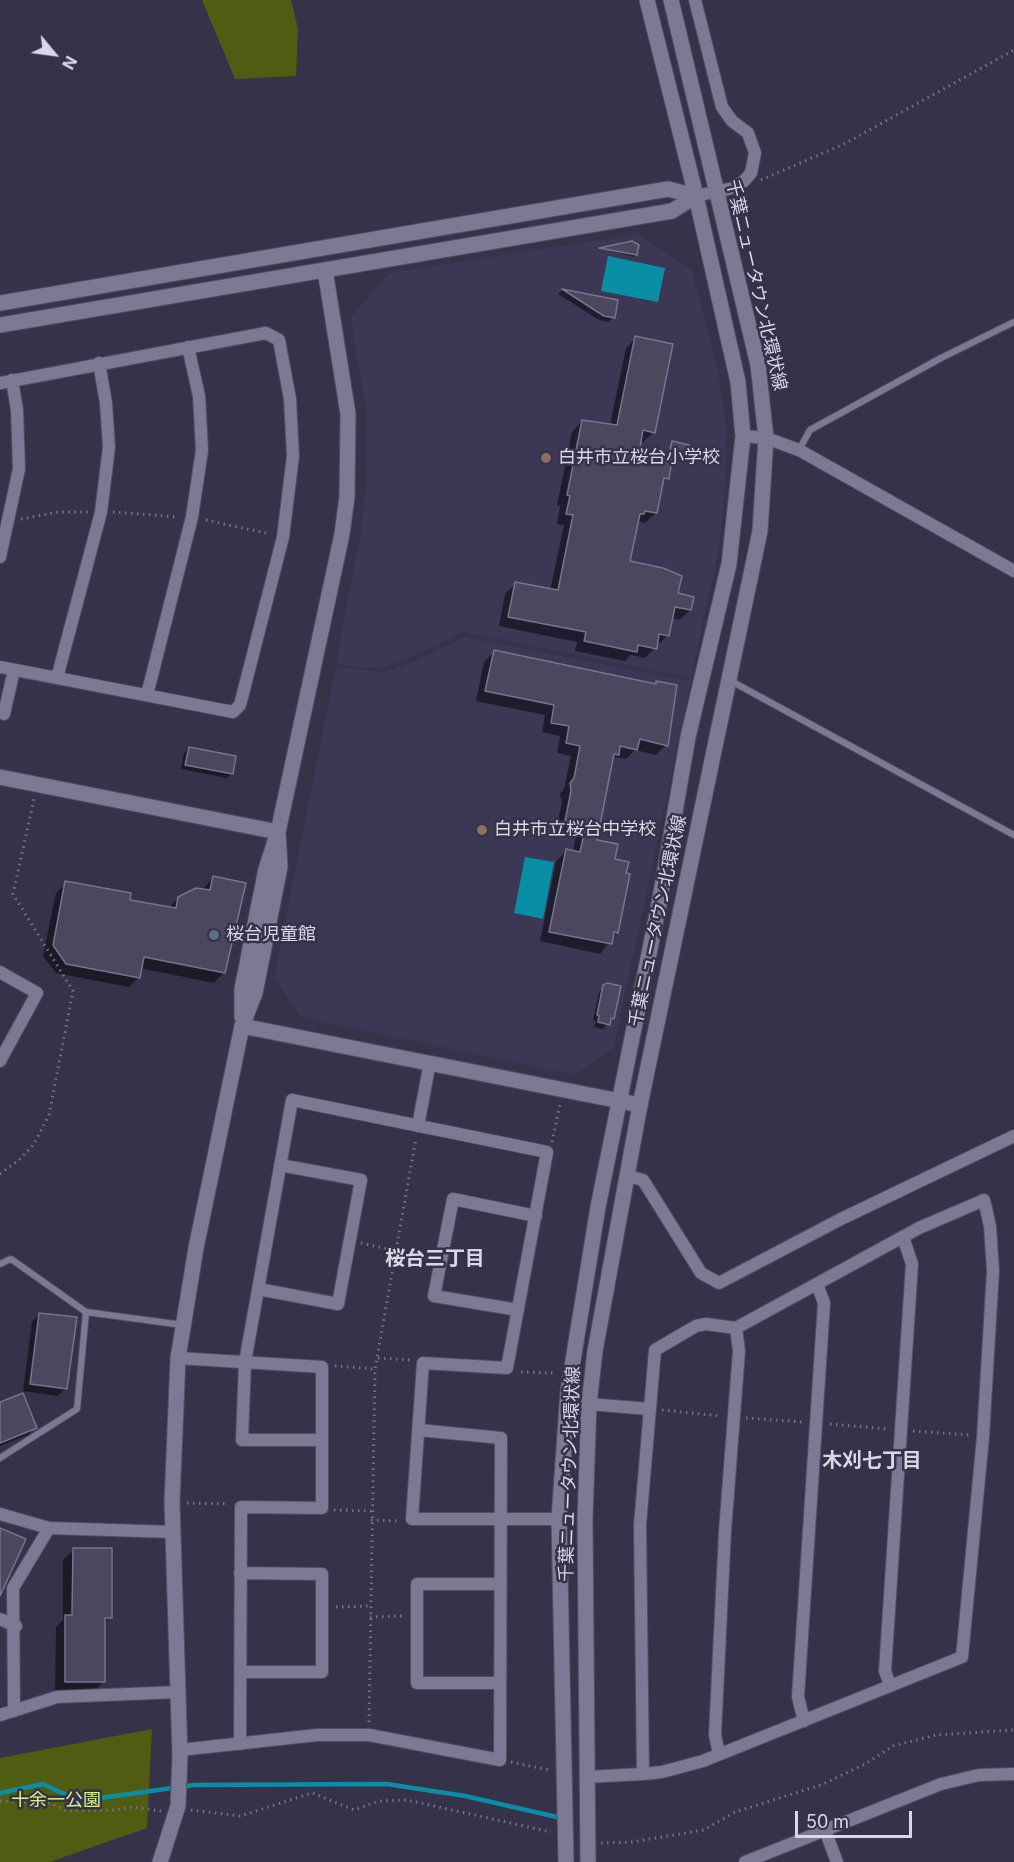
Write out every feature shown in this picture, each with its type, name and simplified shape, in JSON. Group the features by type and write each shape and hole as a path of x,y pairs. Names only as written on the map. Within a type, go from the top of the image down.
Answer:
{"main road":[{"name":"千葉ニュータウン北環状線","path":"566,1862 559,1519 568,1391 577,1322 659,904 688,737 729,564 743,436 738,382 696,196 647,0"},
{"name":"千葉ニュータウン北環状線","path":"588,1862 585,1584 589,1404 595,1351 640,1105 759,531 766,438 758,365 671,0"},
{"path":"0,303 668,189 696,196"},
{"path":"0,325 672,211 696,196"},
{"path":"160,1862 178,1806 180,1750 173,1532 173,1435 178,1358 196,1248 242,1026 255,993 280,867 278,832 342,534 347,497 348,414 325,270"},
{"path":"0,777 278,832"},
{"path":"242,1026 640,1105"}],"street":[{"path":"695,0 722,107 753,142 755,153 751,173 744,181 733,188 696,196"},
{"path":"0,557 10,521 19,448 6,382 266,333 279,340 290,399 293,456 283,537 240,705 233,712 0,667"},
{"path":"147,695 192,518 201,450 199,396 188,347"},
{"path":"57,678 100,512 109,447 106,403 99,363"},
{"path":"743,436 766,438 799,450 1014,571"},
{"path":"4,714 14,670"},
{"path":"0,972 38,993 0,1061"},
{"path":"418,1126 430,1062"},
{"path":"322,1440 242,1440 244,1362 292,1100 547,1152 507,1368 423,1363 412,1519 559,1519"},
{"path":"628,1176 643,1180 701,1273 719,1283 841,1219 1014,1136"},
{"path":"258,1289 338,1304 361,1180 280,1165"},
{"path":"518,1310 434,1296 453,1199 536,1216"},
{"path":"586,1777 643,1774 679,1768 962,1657 983,1437 993,1271 990,1226 984,1200 903,1237 736,1328 706,1324 696,1326 655,1350 640,1525 643,1774"},
{"path":"890,1685 885,1671 912,1264 903,1237"},
{"path":"804,1720 798,1697 824,1303 817,1284"},
{"path":"719,1754 716,1724 724,1531 740,1351 736,1328"},
{"path":"178,1358 322,1367 322,1508 240,1507 240,1744"},
{"path":"589,1404 649,1409"},
{"path":"180,1750 317,1735 369,1735 500,1760 501,1438 419,1430"},
{"path":"0,1514 49,1528 173,1532"},
{"path":"14,1710 16,1626 13,1588 49,1528"},
{"path":"240,1573 322,1574 322,1672 240,1672"},
{"path":"500,1584 417,1584 417,1683 500,1683"},
{"path":"0,1619 16,1626"},
{"path":"0,1715 57,1697 178,1692"},
{"path":"749,1861 941,1784 979,1775 1014,1774"},
{"path":"825,1830 837,1862"}],"lane":[{"path":"799,450 810,430 941,358 1014,322"},
{"path":"728,679 1014,835"},
{"path":"0,1264 10,1260 86,1312 184,1326"},
{"path":"0,1458 77,1409 86,1312"}],"path":[{"path":"733,188 770,178 844,144 1014,51"},
{"path":"10,521 59,512 100,512 192,518 283,537"},
{"path":"547,1152 561,1102"},
{"path":"369,1735 375,1369 418,1126"},
{"path":"350,1240 441,1261"},
{"path":"377,1358 423,1363"},
{"path":"322,1367 375,1369"},
{"path":"507,1368 516,1371 558,1373"},
{"path":"186,1503 231,1504 240,1507"},
{"path":"322,1508 371,1510"},
{"path":"371,1520 405,1521 412,1519"},
{"path":"322,1608 370,1606"},
{"path":"370,1617 417,1616"},
{"path":"592,1841 604,1844 632,1842 704,1830 735,1812 821,1785 865,1764 893,1746 936,1735 1014,1730"},
{"path":"500,1760 564,1774"},
{"path":"187,1810 240,1816 312,1793 354,1810 380,1802 407,1800 558,1834"},
{"path":"0,1801 50,1803 68,1810 114,1810 133,1807 164,1810"}],"shaded area":[{"name":"白井市立桜台小学校","path":"639,234 692,270 719,375 726,428 725,486 720,544 691,678 463,632 414,656 383,667 364,668 336,664 362,524 367,472 366,409 350,318 389,273"},
{"name":"白井市立桜台中学校","path":"464,637 691,681 614,1047 575,1075 301,1017 274,978 336,667 383,672 415,661"}],"green space":[{"path":"202,0 291,0 298,29 296,76 235,79"},
{"name":"十余一公園","path":"152,1729 147,1828 50,1862 0,1862 0,1758"}],"water":[{"path":"608,256 665,268 658,302 601,291"},
{"path":"525,857 554,862 543,919 514,913"}],"building":[{"path":"632,241 639,245 637,255 599,248"},
{"path":"562,289 618,300 615,318 604,316"},
{"path":"635,336 673,344 655,433 643,430 639,454 672,460 669,479 664,478 657,513 645,511 644,514 640,514 630,561 663,568 682,576 678,593 694,597 691,610 675,607 669,636 659,634 657,649 638,645 637,652 584,641 586,632 508,617 515,582 558,590 573,515 566,514 570,496 567,495 582,420 617,425"},
{"path":"672,441 689,445 686,458 669,454"},
{"path":"494,650 656,684 656,681 677,685 668,746 640,739 637,750 620,746 619,755 614,754 597,840 618,844 615,859 629,862 626,873 630,874 618,933 614,932 612,944 549,932 566,849 580,852 586,825 565,821 571,791 570,783 574,778 580,746 566,743 569,726 551,723 554,705 485,691"},
{"path":"189,747 236,756 233,774 185,765"},
{"path":"213,876 246,883 225,973 144,957 140,978 66,964 53,945 65,881 131,893 130,900 176,908 178,897 196,888 210,890"},
{"path":"607,983 621,986 614,1019 611,1018 610,1025 598,1022 599,1016 597,1015 603,985"},
{"path":"39,1313 77,1317 67,1389 30,1384"},
{"path":"23,1393 37,1428 0,1443 0,1402"},
{"path":"0,1528 26,1539 0,1596"},
{"path":"73,1548 112,1548 112,1618 105,1618 105,1682 65,1682 65,1615 72,1615"}],"waterway":[{"path":"0,1793 43,1784 79,1801 194,1785 387,1784 465,1796 557,1817"}],"place":[{"name":"白井市立桜台小学校","path":"546,458"},
{"name":"白井市立桜台中学校","path":"482,830"},
{"name":"桜台児童館","path":"214,935"}],"district":[{"name":"桜台三丁目","path":"435,1259"},
{"name":"木刈七丁目","path":"872,1461"}]}
